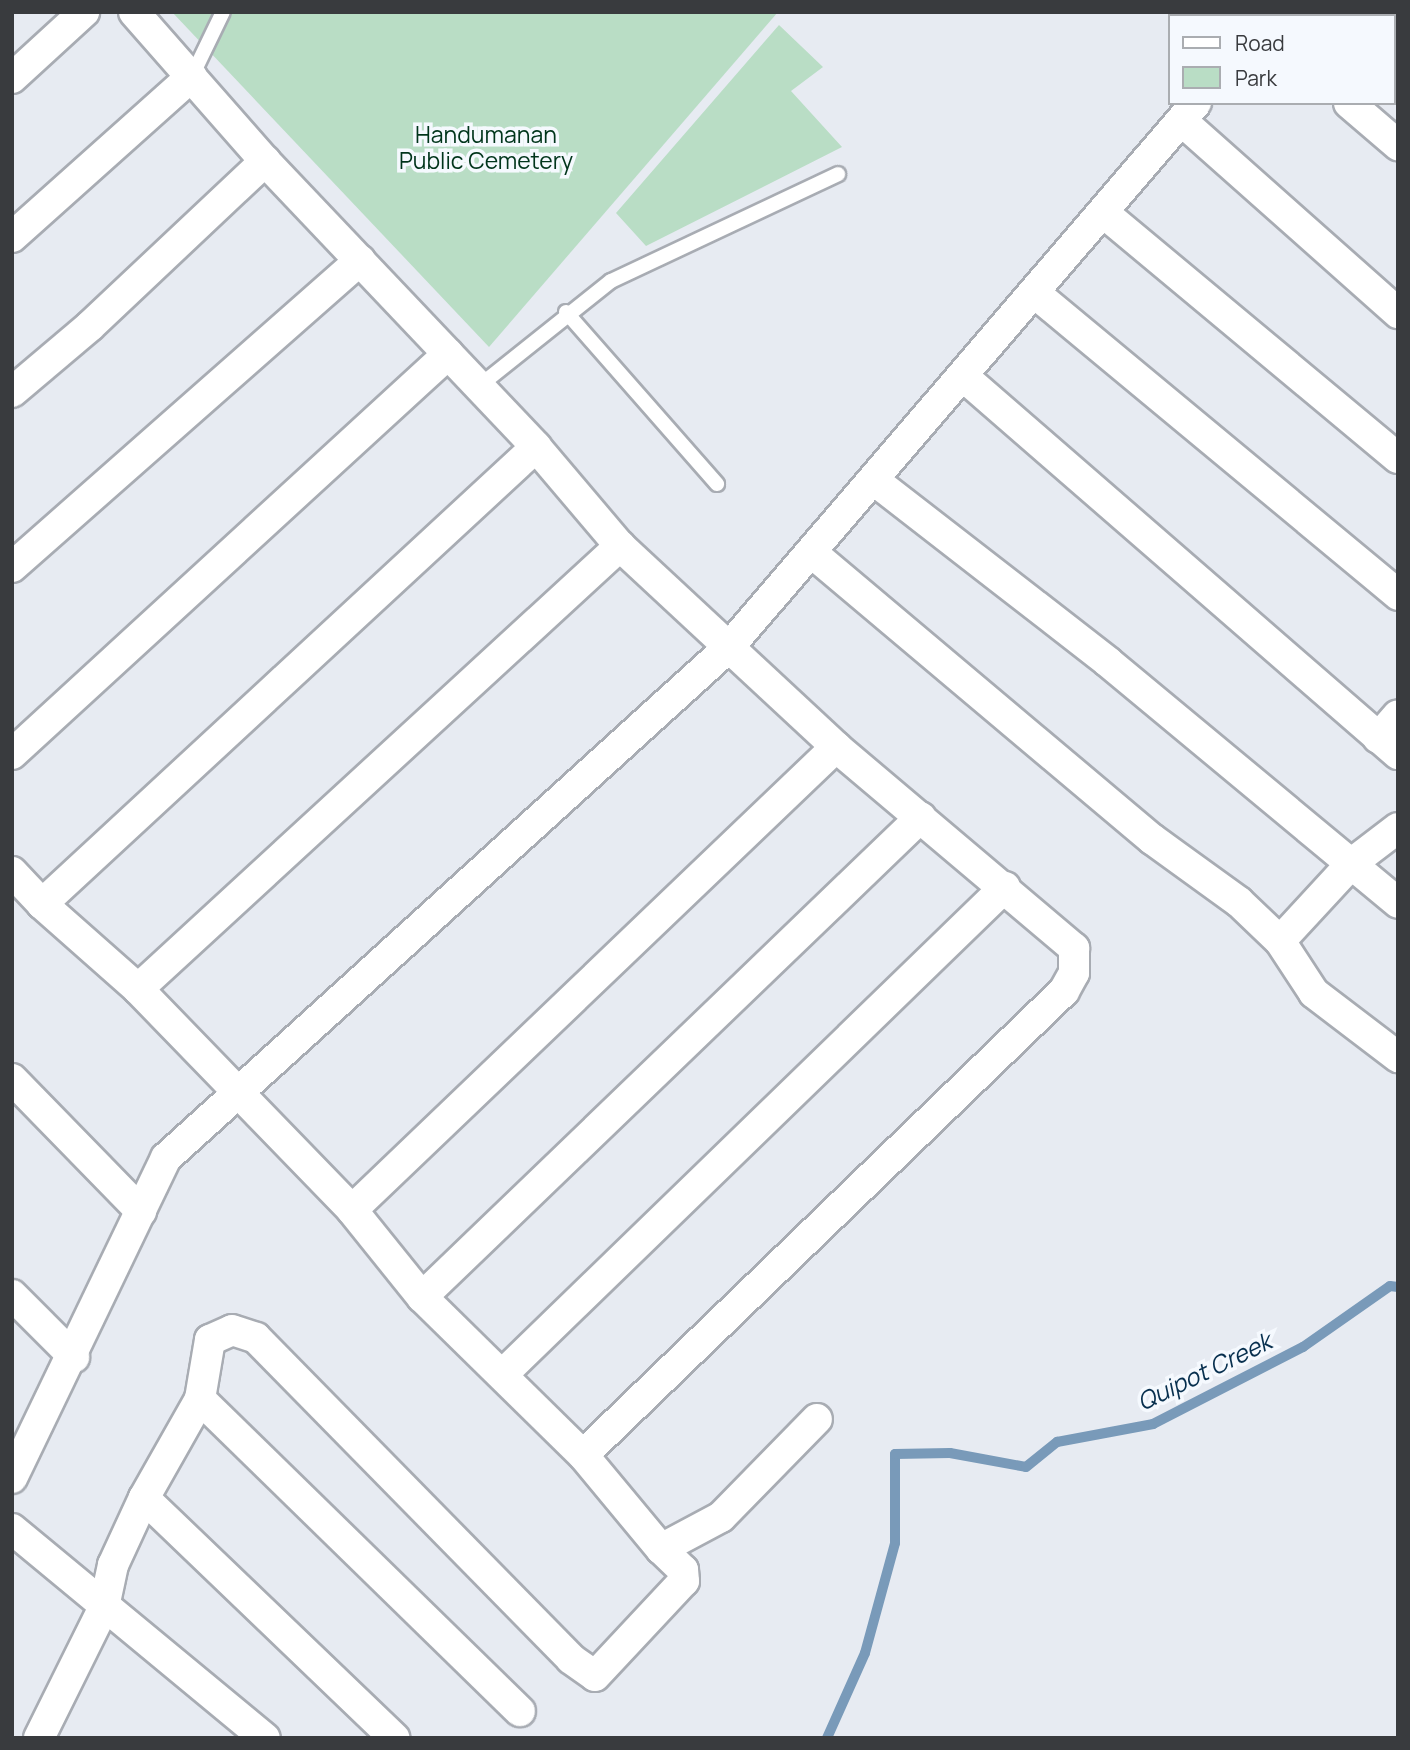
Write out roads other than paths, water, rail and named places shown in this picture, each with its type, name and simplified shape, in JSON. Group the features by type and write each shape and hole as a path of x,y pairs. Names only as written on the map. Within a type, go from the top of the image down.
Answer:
{"street":[{"path":"13,76 84,12"},
{"path":"134,12 265,161 536,447 620,545 836,747 1074,948 1074,973 1065,991 583,1455"},
{"path":"12,237 192,76"},
{"path":"1351,105 1398,145"},
{"path":"12,1478 74,1357 166,1158 729,647 1190,113 1398,313"},
{"path":"12,392 90,326 265,161"},
{"path":"1105,214 1398,458"},
{"path":"12,568 360,260"},
{"path":"1036,294 1398,595"},
{"path":"12,754 448,355"},
{"path":"964,377 1388,746 1398,715"},
{"path":"42,904 536,447"},
{"path":"875,481 1108,662 1398,904"},
{"path":"138,989 620,545"},
{"path":"811,552 1152,839 1239,902 1280,941 1290,962 1314,993 1398,1057"},
{"path":"352,1210 836,747"},
{"path":"422,1297 921,817"},
{"path":"1280,941 1352,863 1398,828"},
{"path":"12,872 42,904 138,989 235,1093 352,1210 422,1297 504,1373 583,1455 661,1549 683,1570 678,1592 595,1676 571,1659 256,1338 232,1330 210,1339 200,1399 144,1498 113,1565 104,1607 39,1738"},
{"path":"504,1373 1005,887"},
{"path":"12,1079 141,1211"},
{"path":"12,1295 74,1357"},
{"path":"200,1399 520,1711"},
{"path":"661,1549 721,1517 817,1419"},
{"path":"144,1498 394,1738"},
{"path":"12,1528 265,1738"}],"lane":[{"path":"192,76 223,12"},
{"path":"478,387 566,312 611,281 838,174"},
{"path":"566,312 717,484"}],"waterway":[{"name":"Quipot Creek","path":"827,1738 865,1653 895,1543 895,1454 950,1453 1026,1467 1057,1442 1153,1424 1303,1347 1390,1286 1398,1287"}],"park label":[{"name":"Handumanan Public Cemetery","path":"486,147"}]}
